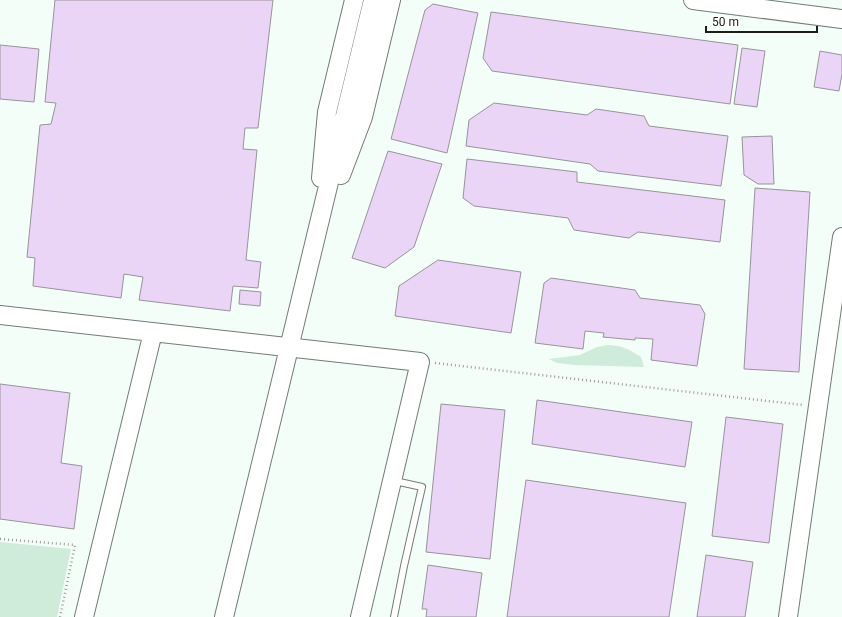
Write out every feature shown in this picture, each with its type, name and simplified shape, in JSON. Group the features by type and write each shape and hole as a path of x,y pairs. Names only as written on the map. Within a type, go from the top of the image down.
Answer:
{"street":[{"path":"315,241 327,112 354,0"},
{"path":"224,617 373,0"},
{"path":"315,241 363,117 390,0"},
{"path":"693,0 842,19"},
{"path":"788,617 842,237"},
{"path":"0,315 420,362 360,617"},
{"path":"84,617 153,332"}],"lane":[{"path":"393,481 422,487 394,617"}],"path":[{"path":"420,362 817,407"},
{"path":"0,539 76,544 60,617"}],"green space":[{"path":"608,345 622,347 637,354 641,357 644,367 575,365 557,363 549,359 580,355 597,347"},
{"path":"0,542 71,549 57,617 0,617"}],"building":[{"path":"55,0 273,0 258,128 245,128 243,149 257,150 246,260 261,262 258,288 233,286 230,311 139,300 143,277 124,274 121,298 33,286 35,258 27,257 40,125 51,124 56,103 45,102"},
{"path":"433,4 478,13 447,153 391,139 425,10"},
{"path":"491,12 738,45 730,104 492,71 483,58"},
{"path":"0,45 39,49 34,102 0,99"},
{"path":"742,48 765,51 757,107 734,104"},
{"path":"820,51 842,55 842,74 839,91 814,87"},
{"path":"494,103 587,115 596,109 644,116 649,126 728,136 721,186 598,171 590,164 466,146 469,120"},
{"path":"772,136 774,184 758,184 744,175 742,137"},
{"path":"388,151 442,164 414,247 385,268 352,258"},
{"path":"467,159 577,172 577,182 725,200 720,242 638,232 629,238 574,230 568,218 474,206 463,198"},
{"path":"755,188 810,192 799,372 744,369"},
{"path":"438,260 521,272 511,333 395,316 399,286"},
{"path":"551,278 635,290 640,298 700,305 705,314 697,366 651,360 653,339 635,338 635,340 603,337 604,333 585,331 583,349 535,343 544,283"},
{"path":"240,290 261,292 260,306 239,304"},
{"path":"0,384 70,393 61,463 82,466 74,529 0,519"},
{"path":"537,400 692,422 685,467 532,444"},
{"path":"441,404 505,410 490,559 426,552"},
{"path":"726,417 783,424 769,543 712,536"},
{"path":"526,480 686,503 669,617 507,617"},
{"path":"706,555 753,562 745,617 697,617"},
{"path":"428,565 482,573 476,617 426,617 427,609 422,609"}]}
